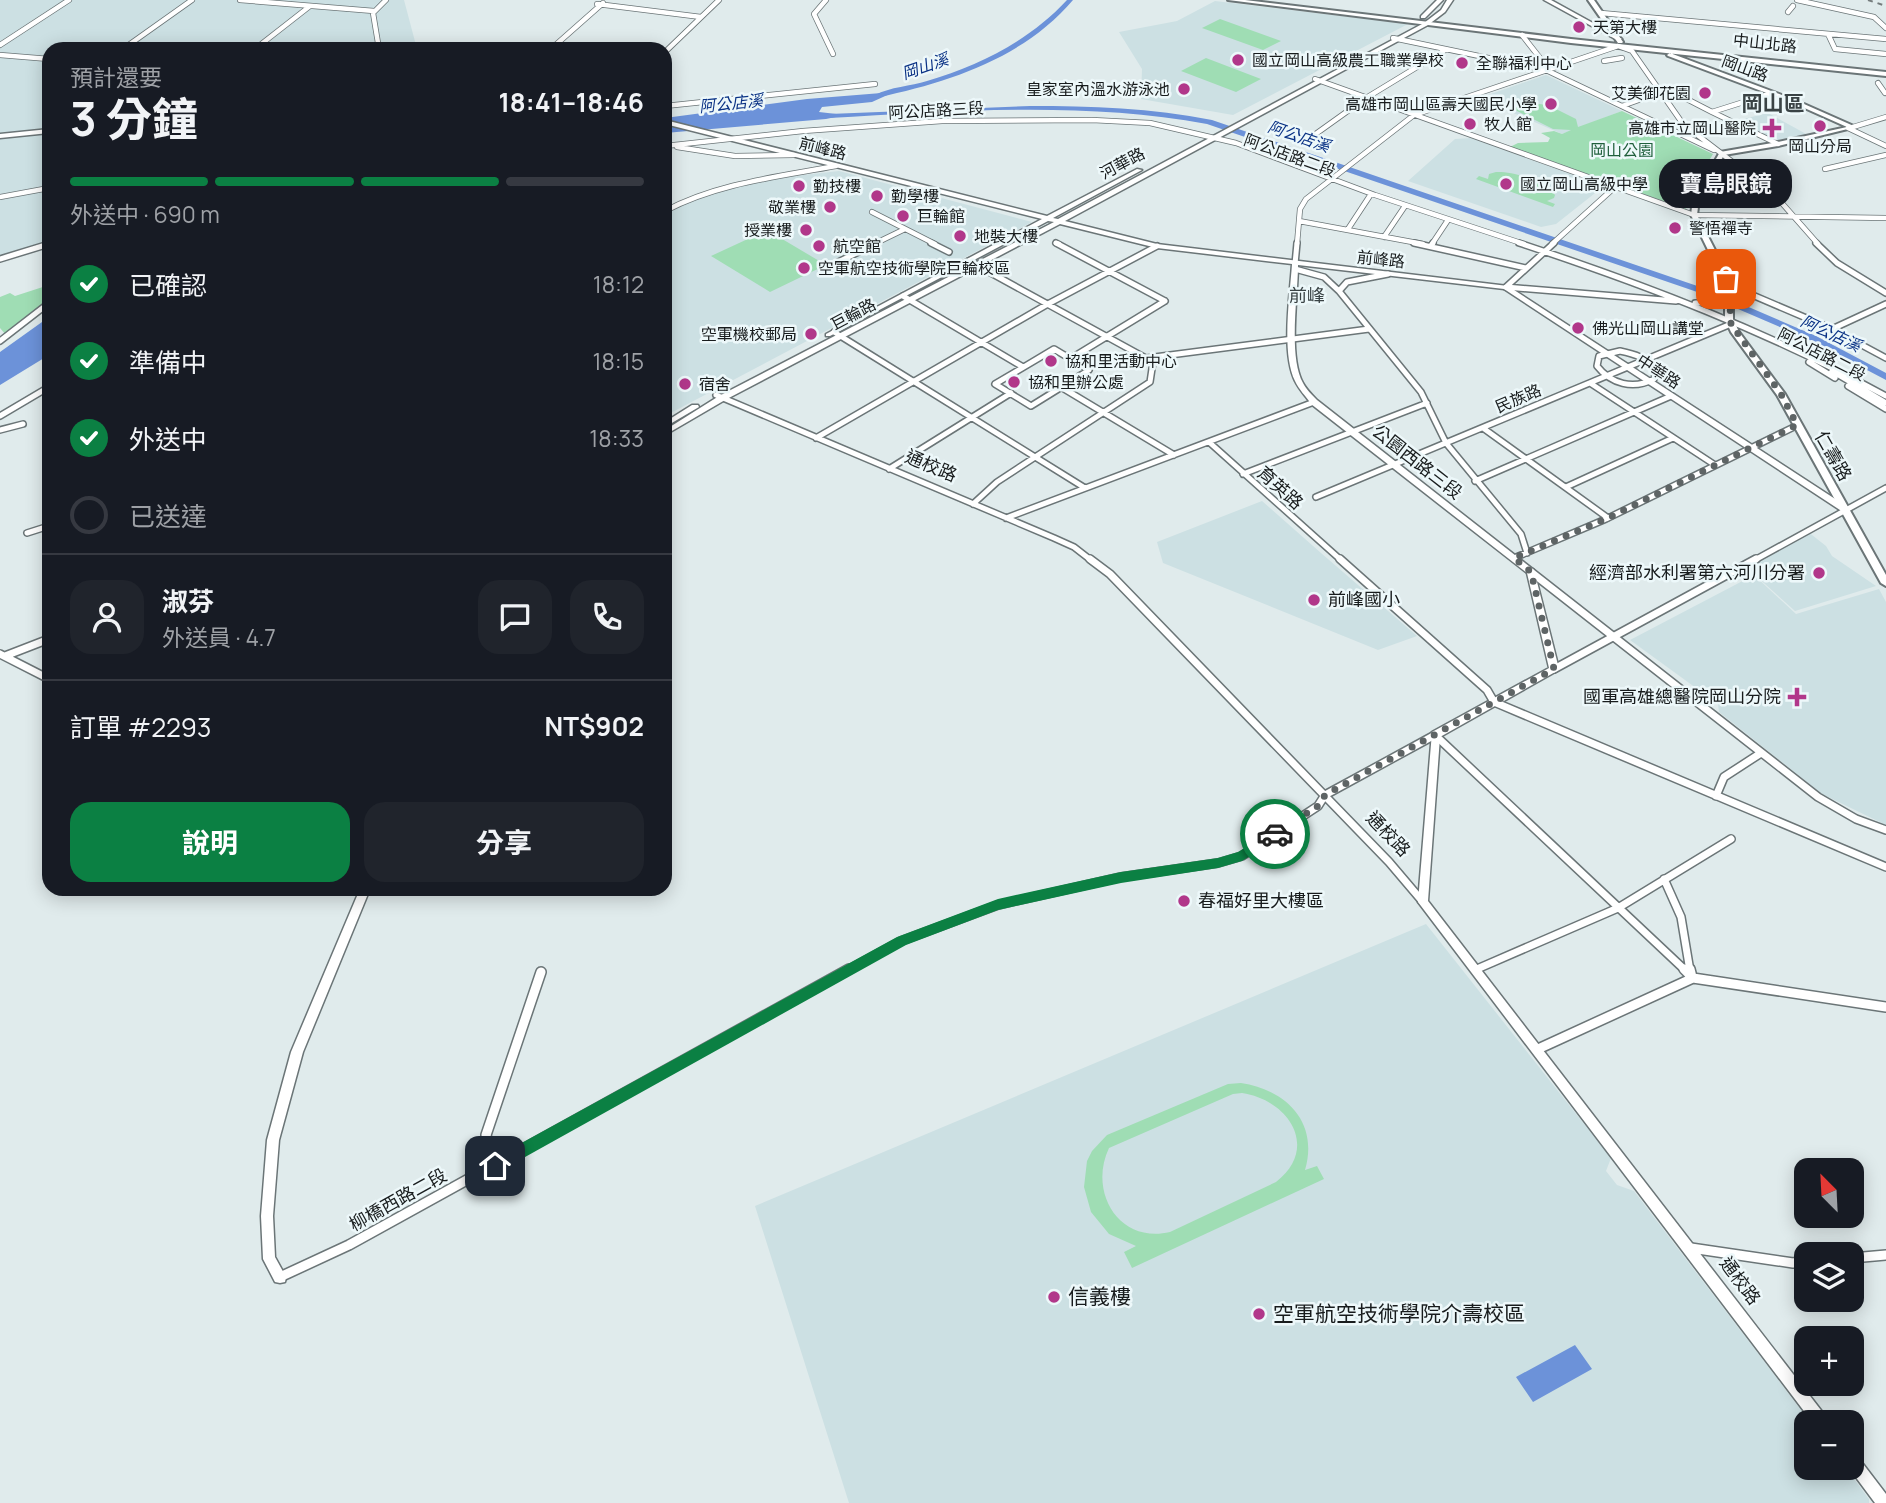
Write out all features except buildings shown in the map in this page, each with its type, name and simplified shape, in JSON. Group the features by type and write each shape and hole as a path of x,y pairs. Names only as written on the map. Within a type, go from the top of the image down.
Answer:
{"main road":[{"name":"岡山路","path":"1231,0 1423,21 1432,19 1619,42 1655,50 1793,101 1850,127"},
{"name":"岡山路","path":"1284,0 1522,35 1630,43 1850,127"},
{"path":"1591,0 1619,42"},
{"name":"中山北路","path":"1643,47 1886,71"},
{"name":"中山北路","path":"1655,50 1886,71"},
{"path":"1730,310 1729,285 1694,215 1696,198 1722,153 1778,144 1850,127"},
{"name":"仁壽路","path":"1730,310 1781,394 1886,583"}],"street":[{"path":"0,43 63,0"},
{"path":"0,43 69,0"},
{"path":"133,42 192,0"},
{"path":"240,0 374,11 386,0"},
{"path":"672,45 719,0"},
{"path":"826,0 814,13 833,54"},
{"path":"1212,135 1395,38 1423,21 1440,0"},
{"path":"1432,19 1450,0"},
{"path":"1547,0 1632,51 1683,124 1766,186 1837,263 1886,293"},
{"path":"1797,0 1874,17 1886,28"},
{"path":"557,42 601,2 701,17"},
{"path":"264,42 310,6"},
{"path":"1788,12 1793,6"},
{"path":"374,11 380,42"},
{"path":"1601,13 1886,39"},
{"path":"1828,34 1835,49 1886,54"},
{"path":"1522,35 1540,58"},
{"path":"1395,38 1546,70 1722,153"},
{"path":"1527,553 1521,534 1446,443 1427,403 1339,291 1324,277 1295,266 1300,209 1306,199 1330,179 1414,116 1619,42"},
{"path":"1304,143 1366,98 1445,49"},
{"path":"0,56 42,60"},
{"path":"1604,61 1622,58"},
{"path":"1317,80 1694,215 1886,218"},
{"path":"1878,83 1885,93"},
{"path":"672,105 875,84"},
{"path":"1622,106 1661,92"},
{"path":"1712,112 1769,94"},
{"path":"1679,95 1778,144"},
{"path":"1850,127 1886,117"},
{"name":"阿公店路三段","path":"672,145 878,125 1002,119 1114,120 1159,124 1212,135"},
{"name":"前峰路","path":"672,123 1157,246 1295,266 1705,304 1730,310"},
{"name":"岡山路","path":"1850,127 1886,144"},
{"path":"0,137 42,133"},
{"name":"阿公店路二段","path":"1212,135 1370,195 1541,254 1688,303 1730,310 1886,396"},
{"name":"河華路","path":"1046,219 1212,135"},
{"name":"河華路","path":"1056,222 1212,135"},
{"path":"672,146 704,152 779,157 794,155"},
{"path":"1825,169 1886,155"},
{"path":"672,207 696,195 720,188 836,166"},
{"path":"1506,287 1615,187"},
{"path":"0,197 42,189"},
{"path":"1348,229 1370,195"},
{"path":"1384,236 1404,207"},
{"path":"872,212 949,253"},
{"name":"巨輪路","path":"972,263 1046,219"},
{"path":"1299,221 1384,236 1526,268"},
{"path":"1431,246 1447,221"},
{"name":"巨輪路","path":"672,421 972,263 1056,222"},
{"path":"832,265 905,229"},
{"path":"1056,243 1165,301 1070,359"},
{"path":"0,259 42,246"},
{"path":"816,438 1046,305 1157,246"},
{"path":"972,263 1153,362 1150,382 997,482 973,503"},
{"name":"公園西路三段","path":"1295,266 1293,339 1296,376 1314,402 1818,797 1856,819 1886,830"},
{"path":"1339,291 1347,282 1388,274"},
{"name":"阿公店路二段","path":"1604,275 1673,301 1730,310 1886,403"},
{"path":"1729,285 1834,328 1886,356"},
{"name":"中華路","path":"1506,287 1846,510"},
{"path":"907,298 1023,367"},
{"path":"1834,328 1886,304"},
{"path":"0,341 42,308"},
{"name":"民族路","path":"1316,497 1646,360 1730,310"},
{"path":"1145,358 1368,329"},
{"path":"837,334 1085,488"},
{"path":"1054,349 1070,359 1089,370 1031,406 995,384 1054,349"},
{"path":"1606,353 1629,353 1646,360 1656,370 1656,375 1651,382 1633,385 1606,376 1597,366 1597,361 1606,353"},
{"path":"1809,362 1886,409"},
{"path":"1590,383 1715,466"},
{"path":"1061,387 1174,455"},
{"path":"0,416 42,391"},
{"path":"889,469 1011,393"},
{"path":"1475,481 1671,396"},
{"name":"巨輪路","path":"672,428 719,397"},
{"name":"通校路","path":"719,397 1074,547 1110,574 1395,868 1477,969 1812,1410"},
{"path":"1005,518 1314,402"},
{"path":"1243,474 1427,403"},
{"path":"0,430 23,424"},
{"path":"1514,558 1608,518 1797,425"},
{"path":"1483,428 1608,518"},
{"path":"1566,487 1673,438"},
{"name":"育英路","path":"1209,442 1487,690 1494,702"},
{"path":"1435,735 1613,636 1885,491"},
{"path":"27,533 42,528"},
{"path":"1531,572 1554,669"},
{"path":"2,655 42,641"},
{"path":"2,655 42,675"},
{"path":"1494,702 1886,867"},
{"path":"1423,902 1435,735"},
{"path":"1435,735 1693,978"},
{"name":"柳橋西路二段","path":"280,1277 349,1245 901,941 998,905 1121,877 1218,863 1242,856 1318,806 1325,795 1435,735"},
{"path":"1716,796 1724,777 1761,753"},
{"path":"1477,969 1618,908 1731,839"},
{"path":"1664,879 1678,900 1684,919 1693,978"},
{"path":"280,1277 270,1259 268,1237 273,1140 297,1052 362,896"},
{"path":"495,1166 486,1135 541,972"},
{"path":"1538,1049 1693,978 1886,1007"},
{"path":"1691,1248 1794,1263"},
{"path":"1864,1257 1886,1255"},
{"path":"1864,1477 1884,1503"}],"shaded area":[{"path":"0,0 404,0 415,42 42,42 42,247 0,262"},
{"name":"國立岡山高級農工職業學校","path":"1215,1 1408,24 1233,115 1141,99 1142,69 1119,32 1177,21"},
{"name":"高雄市岡山區壽天國民小學","path":"1546,75 1622,111 1562,134 1479,98"},
{"name":"高雄市立岡山醫院","path":"1768,113 1808,135 1777,142 1739,120"},
{"name":"國立岡山高級中學","path":"1471,138 1604,186 1556,224 1541,227 1408,181 1455,139"},
{"name":"空軍航空技術學院巨輪校區","path":"839,171 1032,222 672,412 672,211 700,196 777,178"},
{"name":"前峰國小","path":"1262,501 1417,636 1378,650 1163,563 1157,542"},
{"path":"1807,531 1826,546 1832,556 1876,586 1795,611 1744,565"},
{"name":"國軍高雄總醫院岡山分院","path":"1754,575 1796,614 1879,589 1886,602 1886,825 1822,794 1719,712 1718,704 1630,640"},
{"name":"空軍航空技術學院介壽校區","path":"1426,924 1611,1158 1606,1171 1617,1185 1634,1191 1801,1410 1794,1410 1794,1480 1855,1480 1869,1503 849,1503 755,1206"}],"green space":[{"path":"1220,19 1281,41 1263,50 1202,28"},
{"path":"1206,58 1261,79 1236,92 1181,71"},
{"name":"岡山公園","path":"1531,103 1548,105 1576,119 1578,127 1622,111 1713,154 1687,197 1686,209 1510,147 1518,143 1548,142 1550,138 1541,133 1554,131 1562,134 1571,130 1553,129 1507,106 1512,104 1522,109"},
{"path":"1496,172 1537,181 1555,195 1547,201 1555,204 1553,207 1476,179 1479,176 1488,179 1489,174"},
{"path":"767,230 826,265 770,292 711,256"},
{"path":"42,287 42,307 6,335 0,328 0,297 10,293 15,296"},
{"path":"1241,1083 1257,1087 1285,1101 1303,1123 1308,1153 1305,1170 1317,1166 1324,1179 1132,1268 1124,1252 1136,1246 1109,1234 1091,1212 1084,1187 1087,1161 1092,1151 1107,1135 1228,1084","holes":["1233,1094 1259,1097 1285,1115 1293,1127 1297,1141 1296,1155 1289,1169 1276,1182 1170,1232 1152,1234 1136,1230 1112,1211 1102,1181 1109,1148"]}],"water":[{"name":"阿公店溪","path":"894,92 872,102 822,107 819,112 845,115 826,119 672,132 672,117 807,99"},
{"path":"42,322 42,359 0,385 0,352"},
{"path":"1575,1345 1592,1369 1533,1402 1516,1377"}],"waterway":[{"name":"岡山溪","path":"879,95 956,74 1009,50 1033,35 1070,0"},
{"name":"阿公店溪","path":"829,116 1060,108 1119,110 1209,122 1706,292 1813,338 1886,377"}],"railway":[{"path":"1868,0 1886,6"}],"way so far":[{"path":"1275,834 1318,806 1325,795 1554,669 1531,572 1514,558 1608,518 1797,425 1781,394 1731,324 1729,285 1726,279"}],"place":[{"name":"天第大樓","path":"1579,27"},
{"name":"國立岡山高級農工職業學校","path":"1238,60"},
{"name":"全聯福利中心","path":"1462,63"},
{"name":"皇家室內溫水游泳池","path":"1184,89"},
{"name":"艾美御花園","path":"1705,93"},
{"name":"高雄市岡山區壽天國民小學","path":"1551,104"},
{"name":"牧人館","path":"1470,124"},
{"name":"岡山分局","path":"1820,126"},
{"name":"高雄市立岡山醫院","path":"1772,128"},
{"name":"國立岡山高級中學","path":"1506,184"},
{"name":"勤技樓","path":"799,186"},
{"name":"勤學樓","path":"877,196"},
{"name":"敬業樓","path":"830,207"},
{"name":"巨輪館","path":"903,216"},
{"name":"警悟禪寺","path":"1675,228"},
{"name":"授業樓","path":"806,230"},
{"name":"地裝大樓","path":"960,236"},
{"name":"航空館","path":"819,246"},
{"name":"空軍航空技術學院巨輪校區","path":"804,268"},
{"name":"寶島眼鏡","path":"1726,279"},
{"name":"佛光山岡山講堂","path":"1578,328"},
{"name":"空軍機校郵局","path":"811,334"},
{"name":"協和里活動中心","path":"1051,361"},
{"name":"協和里辦公處","path":"1014,382"},
{"name":"宿舍","path":"685,384"},
{"name":"經濟部水利署第六河川分署","path":"1819,573"},
{"name":"前峰國小","path":"1314,600"},
{"name":"國軍高雄總醫院岡山分院","path":"1797,697"},
{"name":"春福好里大樓區","path":"1184,901"},
{"name":"信義樓","path":"1054,1297"},
{"name":"空軍航空技術學院介壽校區","path":"1259,1314"}],"district":[{"name":"岡山區","path":"1773,104"},
{"name":"前峰","path":"1307,296"}],"route":[{"path":"495,1166 901,941 998,905 1121,877 1218,863 1242,856 1275,834"}]}
